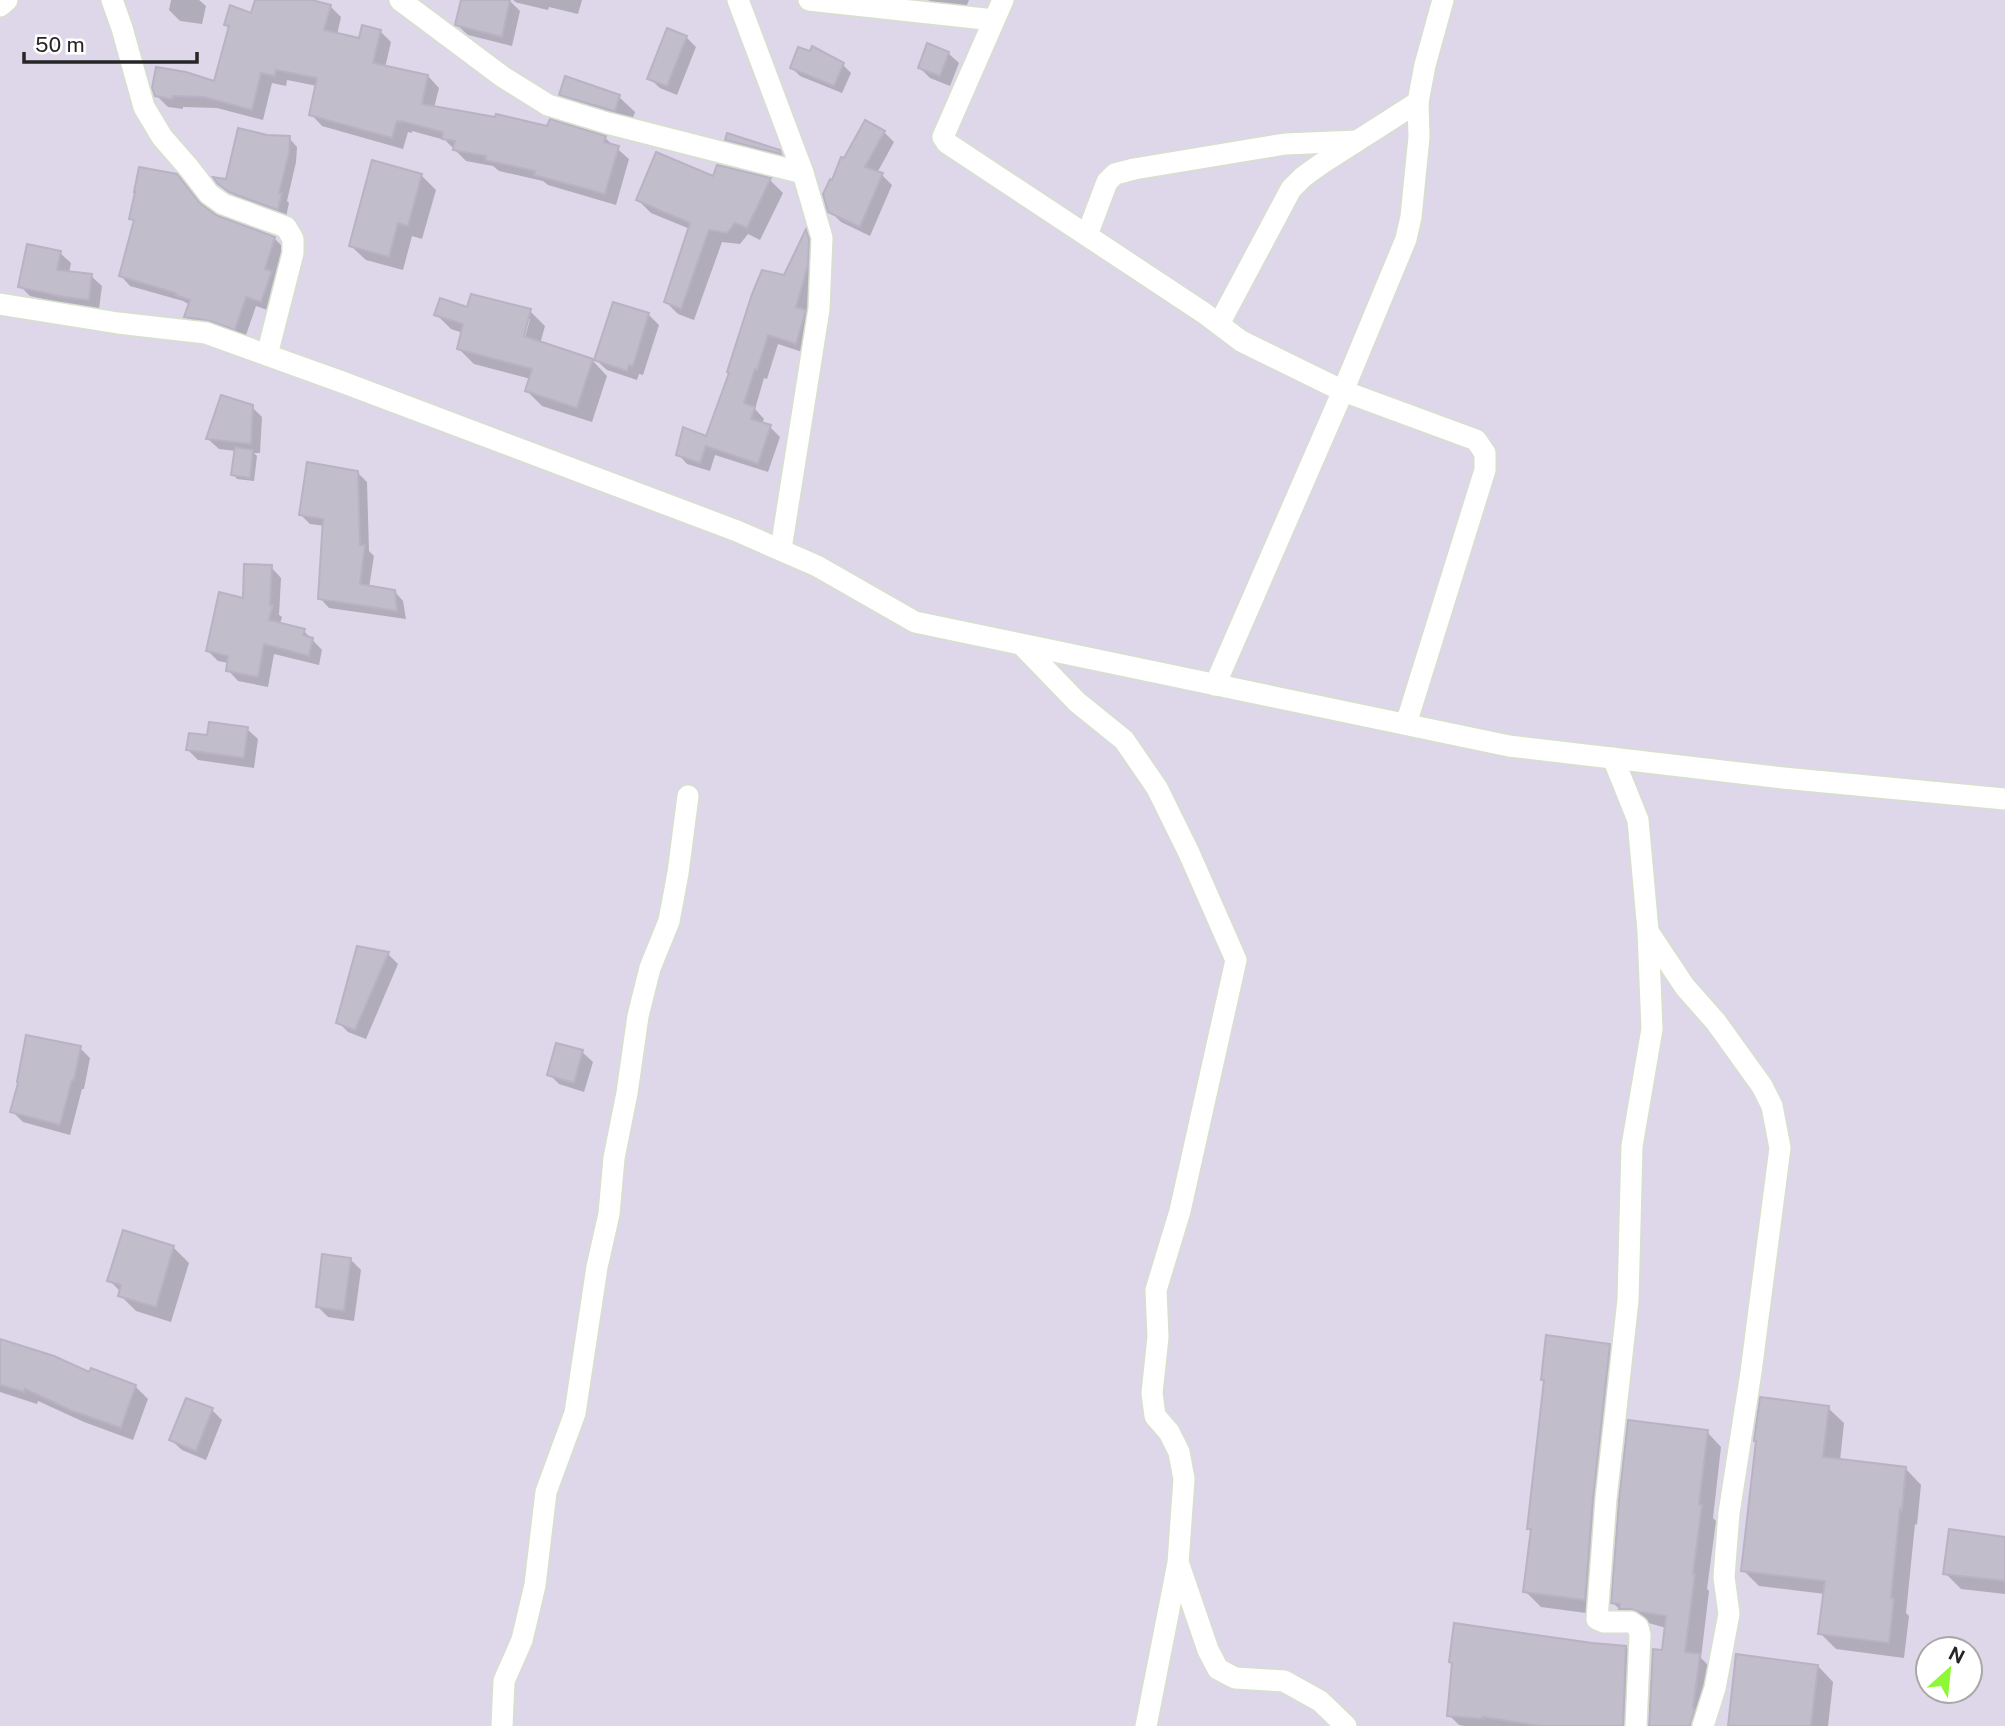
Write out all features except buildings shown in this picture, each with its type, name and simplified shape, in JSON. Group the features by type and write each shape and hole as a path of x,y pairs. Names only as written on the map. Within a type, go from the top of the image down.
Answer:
{"street":[{"path":"0,6 7,0"},
{"path":"400,0 503,77 548,105 607,123 803,173"},
{"path":"738,0 803,173 822,238 819,309 781,550"},
{"path":"809,0 994,20"},
{"path":"1003,0 943,137 947,143 1241,341 1343,391 1476,440 1485,453 1485,470 1406,724"},
{"path":"1215,685 1343,391 1409,228 1419,137 1418,102 1442,0"},
{"path":"115,3 144,107 162,137 209,194 223,204 286,227 293,239 293,253 267,355"},
{"path":"1219,324 1292,189 1303,177 1418,102"},
{"path":"1087,235 1107,182 1115,174 1285,144 1357,141"},
{"path":"0,304 118,323 206,333 781,550 817,566 915,622 1509,746 1783,778 2005,800"},
{"path":"1022,645 1077,702 1124,740 1157,788 1236,960 1180,1211 1156,1290 1158,1337 1152,1393 1155,1416 1179,1452 1184,1479 1178,1563 1146,1726"},
{"path":"1613,758 1638,820 1648,931 1652,1029 1632,1146 1628,1300 1610,1454 1597,1619 1604,1622 1632,1622 1638,1628 1640,1635 1636,1726"},
{"path":"502,1726 504,1681 522,1640 535,1585 546,1492 575,1413 597,1268 609,1214 614,1158 638,1016 650,968 669,921 688,796"},
{"path":"1648,931 1685,987 1716,1023 1762,1086 1772,1106 1780,1148 1751,1372 1729,1513 1724,1577 1729,1614 1715,1688 1703,1726"},
{"path":"1178,1563 1208,1650 1218,1669 1235,1678 1284,1681 1320,1702 1346,1726"}]}
